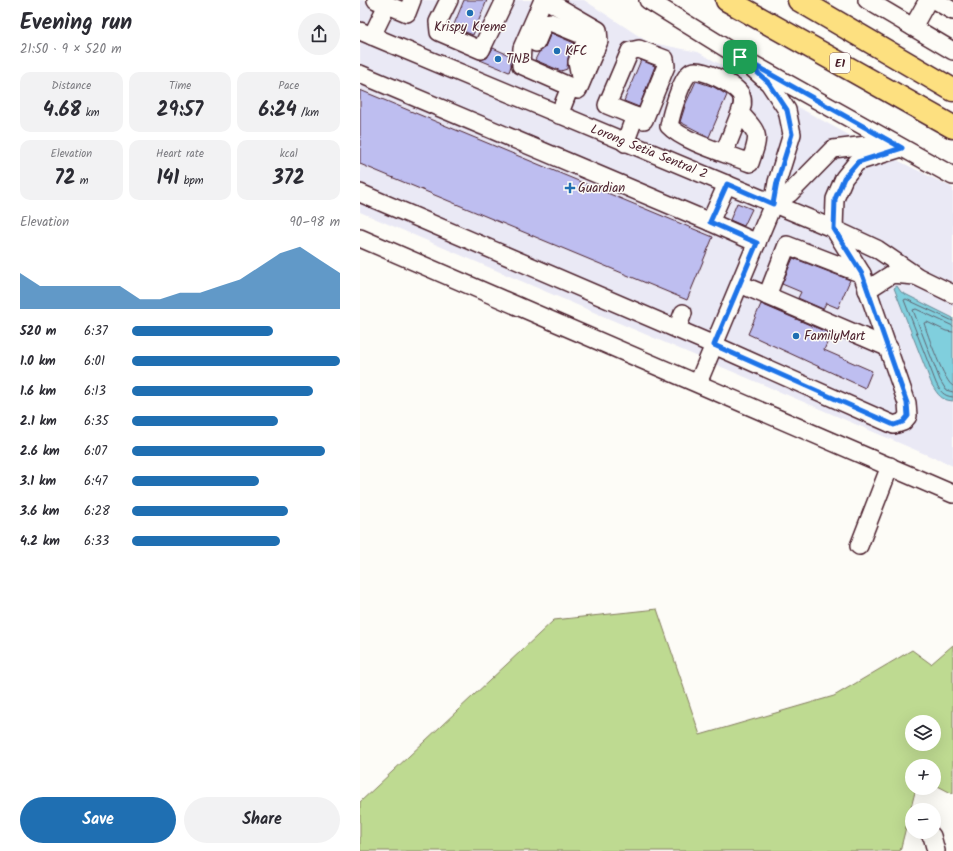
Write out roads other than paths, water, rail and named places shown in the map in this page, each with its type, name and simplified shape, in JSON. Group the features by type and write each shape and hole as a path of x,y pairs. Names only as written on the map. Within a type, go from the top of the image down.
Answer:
{"highway":[{"name":"E1","path":"727,0 953,127"},
{"path":"799,0 953,90"}],"street":[{"path":"366,34 381,3 407,14 412,0"},
{"path":"449,0 438,22 439,32 481,50 505,0"},
{"path":"432,60 457,0"},
{"path":"486,38 487,17 493,0"},
{"path":"559,115 599,41 598,30 545,0 522,48 522,65 575,85"},
{"path":"648,0 740,57 953,176"},
{"path":"867,0 953,51"},
{"path":"913,27 928,0"},
{"path":"934,0 953,11"},
{"path":"527,68 544,24 550,22 584,36 585,42 577,62 575,85"},
{"name":"Lorong Setia Sentral 2","path":"366,34 432,60 625,143 727,184 877,248 918,277 953,294"},
{"path":"641,50 666,59 666,66 644,120 635,116 607,105 630,51 641,50"},
{"path":"698,383 773,204 777,182 792,134 787,110 769,83 740,57"},
{"path":"724,153 743,103 741,94 735,87 699,70 692,71 686,75 670,117 669,126 676,134 724,153 750,163 758,140 755,130 740,113"},
{"path":"360,74 757,243"},
{"path":"625,143 635,116"},
{"path":"676,163 686,138"},
{"path":"773,204 790,193 833,149 867,145 902,148"},
{"path":"360,193 680,321 714,345 894,425 903,422 908,416 909,411 889,348 862,274 834,229 835,199 844,178 858,162 902,148"},
{"path":"710,222 727,184"},
{"path":"360,238 953,494"},
{"path":"767,296 787,245 862,274"},
{"path":"867,290 892,274 918,277"},
{"path":"740,284 889,348"},
{"path":"859,546 890,466"},
{"path":"933,839 936,851"}],"water":[{"path":"897,286 901,292 953,318 953,401 940,396 932,385 894,288"}],"place":[{"name":"Krispy Kreme","path":"470,13"},
{"name":"KFC","path":"557,51"},
{"name":"TNB","path":"498,59"},
{"name":"Guardian","path":"570,188"},
{"name":"FamilyMart","path":"796,336"}]}
